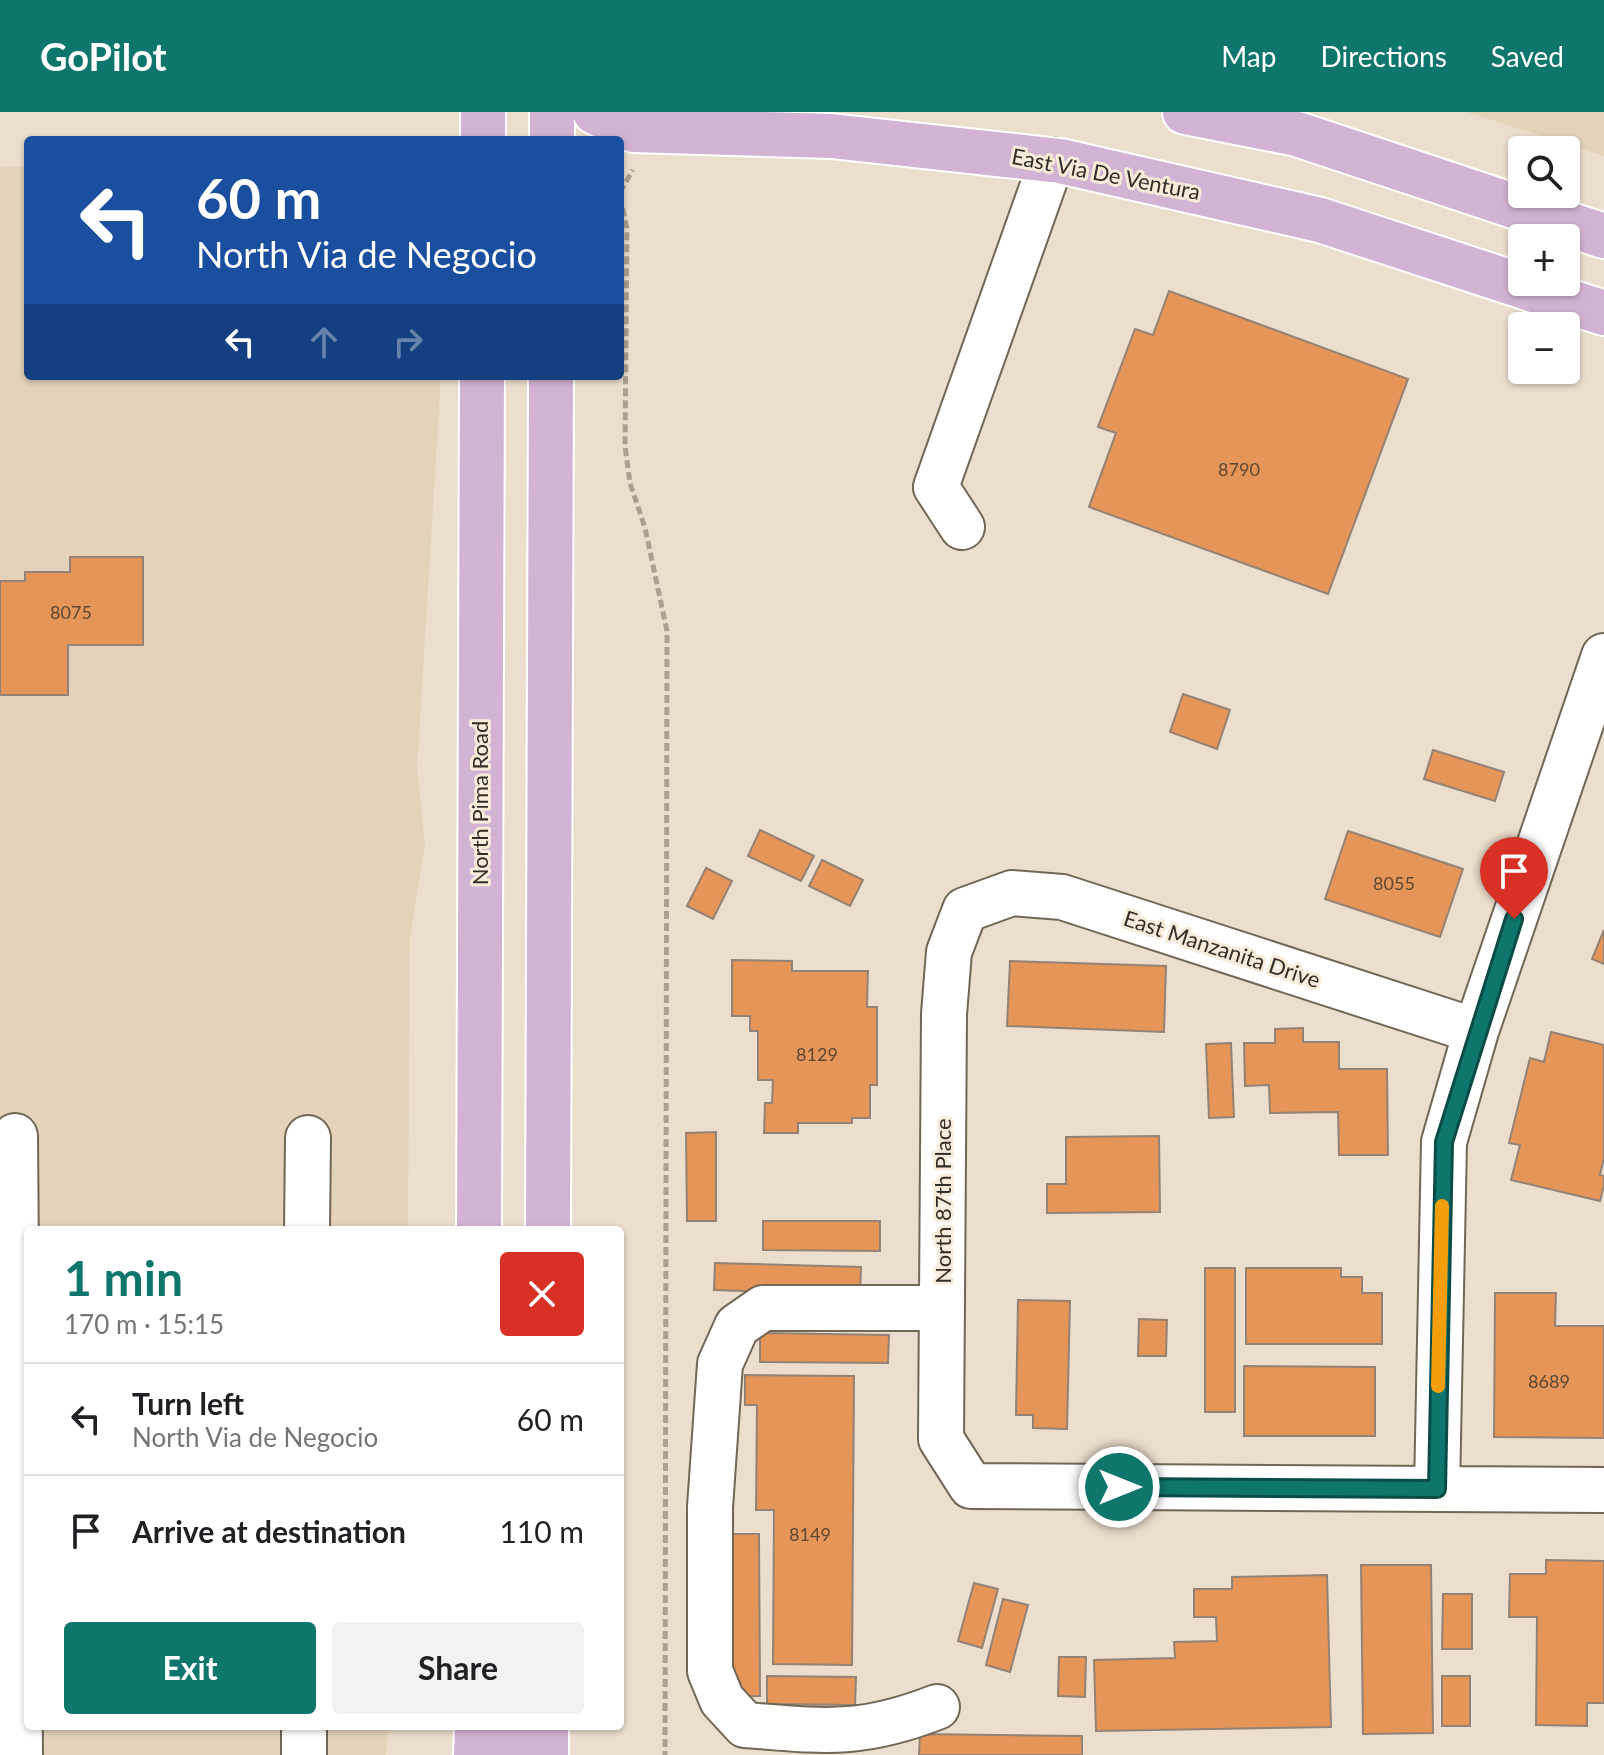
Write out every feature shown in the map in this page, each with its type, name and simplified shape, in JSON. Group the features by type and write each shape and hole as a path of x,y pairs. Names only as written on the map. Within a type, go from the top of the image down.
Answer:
{"main road":[{"path":"483,112 483,136"},
{"path":"552,112 552,136"},
{"name":"East Via De Ventura","path":"595,112 634,130 831,136 1052,160 1320,220 1604,313"},
{"path":"1195,113 1297,134 1604,236"},
{"name":"North Pima Road","path":"479,1226 482,380"},
{"path":"548,1226 551,380"},
{"path":"476,1755 477,1730"},
{"path":"514,1730 514,1755"},
{"path":"546,1730 546,1755"}],"street":[{"path":"962,527 936,487 1052,160"},
{"path":"1604,656 1476,1031 1444,1142 1437,1489 1604,1490"},
{"name":"East Manzanita Drive","path":"965,910 1012,893 1062,897 1476,1031"},
{"name":"North 87th Place","path":"965,910 949,952 944,1014 941,1439 971,1486 1437,1489"},
{"path":"15,1136 20,1755"},
{"path":"307,1226 308,1138"},
{"path":"937,1707 895,1724 843,1732 745,1725 722,1700 710,1671 710,1507 720,1364 737,1326 763,1308 942,1308"},
{"path":"304,1730 304,1755"}],"path":[{"path":"624,187 637,163"},
{"path":"624,214 627,228 625,446 630,483 645,528 667,631 665,1755"}],"shaded area":[{"path":"1467,112 1604,112 1604,156 1580,148 1580,136 1542,136"},
{"path":"0,167 24,167 24,380 441,380 417,769 425,844 410,937 408,1226 24,1226 24,1730 388,1730 386,1755 0,1755"}],"building":[{"path":"1169,291 1408,379 1328,594 1089,507 1116,433 1098,427 1135,329 1153,335"},
{"path":"70,557 143,557 143,645 68,645 68,695 0,695 0,581 25,581 25,572 70,572"},
{"path":"1183,694 1230,710 1217,749 1170,732"},
{"path":"1433,750 1504,772 1495,801 1424,779"},
{"path":"760,830 814,856 801,881 748,856"},
{"path":"1348,831 1463,869 1440,937 1325,899"},
{"path":"822,860 863,880 850,906 809,886"},
{"path":"706,868 732,881 713,919 687,906"},
{"path":"1604,930 1604,964 1592,959"},
{"path":"732,960 792,961 792,971 868,971 867,1007 877,1007 877,1085 870,1085 870,1118 852,1118 852,1123 798,1123 798,1133 764,1133 765,1103 772,1103 773,1080 758,1080 758,1031 750,1031 750,1016 732,1016"},
{"path":"1010,961 1166,966 1164,1032 1007,1026"},
{"path":"1303,1028 1303,1042 1339,1042 1339,1069 1387,1069 1388,1155 1339,1155 1338,1112 1270,1113 1269,1085 1245,1086 1244,1043 1275,1043 1275,1029"},
{"path":"1551,1032 1604,1045 1604,1158 1600,1175 1604,1176 1604,1185 1600,1201 1511,1180 1520,1145 1509,1143 1530,1058 1544,1062"},
{"path":"1231,1043 1234,1117 1209,1118 1206,1044"},
{"path":"716,1132 716,1221 687,1221 686,1133"},
{"path":"1159,1136 1160,1212 1047,1213 1047,1184 1066,1184 1066,1137"},
{"path":"763,1221 880,1221 880,1251 763,1250"},
{"path":"715,1263 861,1267 860,1295 714,1290"},
{"path":"1205,1268 1235,1268 1235,1412 1205,1412"},
{"path":"1246,1268 1341,1268 1341,1277 1362,1277 1362,1293 1382,1293 1382,1344 1246,1344"},
{"path":"1495,1293 1556,1293 1555,1326 1604,1326 1604,1438 1494,1437"},
{"path":"1018,1300 1070,1301 1067,1429 1033,1428 1033,1415 1016,1415"},
{"path":"1139,1319 1167,1320 1166,1356 1138,1356"},
{"path":"760,1333 889,1335 888,1363 760,1362"},
{"path":"1244,1366 1375,1367 1375,1436 1244,1436"},
{"path":"745,1375 854,1376 852,1665 773,1664 774,1510 756,1510 757,1405 745,1405"},
{"path":"730,1534 759,1534 760,1696 731,1697"},
{"path":"1546,1560 1604,1561 1604,1703 1587,1703 1587,1726 1536,1725 1537,1617 1509,1617 1510,1574 1546,1574"},
{"path":"1361,1565 1431,1565 1433,1733 1363,1734"},
{"path":"1327,1575 1331,1727 1096,1731 1094,1660 1175,1658 1174,1642 1217,1641 1216,1617 1194,1617 1194,1589 1232,1589 1232,1577"},
{"path":"974,1583 998,1589 982,1648 958,1641"},
{"path":"1443,1594 1472,1594 1472,1649 1442,1649"},
{"path":"1003,1599 1028,1605 1010,1672 986,1665"},
{"path":"1059,1657 1086,1657 1085,1697 1058,1696"},
{"path":"767,1676 856,1677 855,1705 767,1704"},
{"path":"1442,1676 1470,1676 1470,1726 1442,1726"},
{"path":"920,1734 1082,1736 1082,1755 919,1755"}],"slow traffic":[{"path":"1438,1386 1442,1206"}],"route":[{"path":"1119,1487 1437,1489 1444,1142 1476,1031 1514,919"}]}
